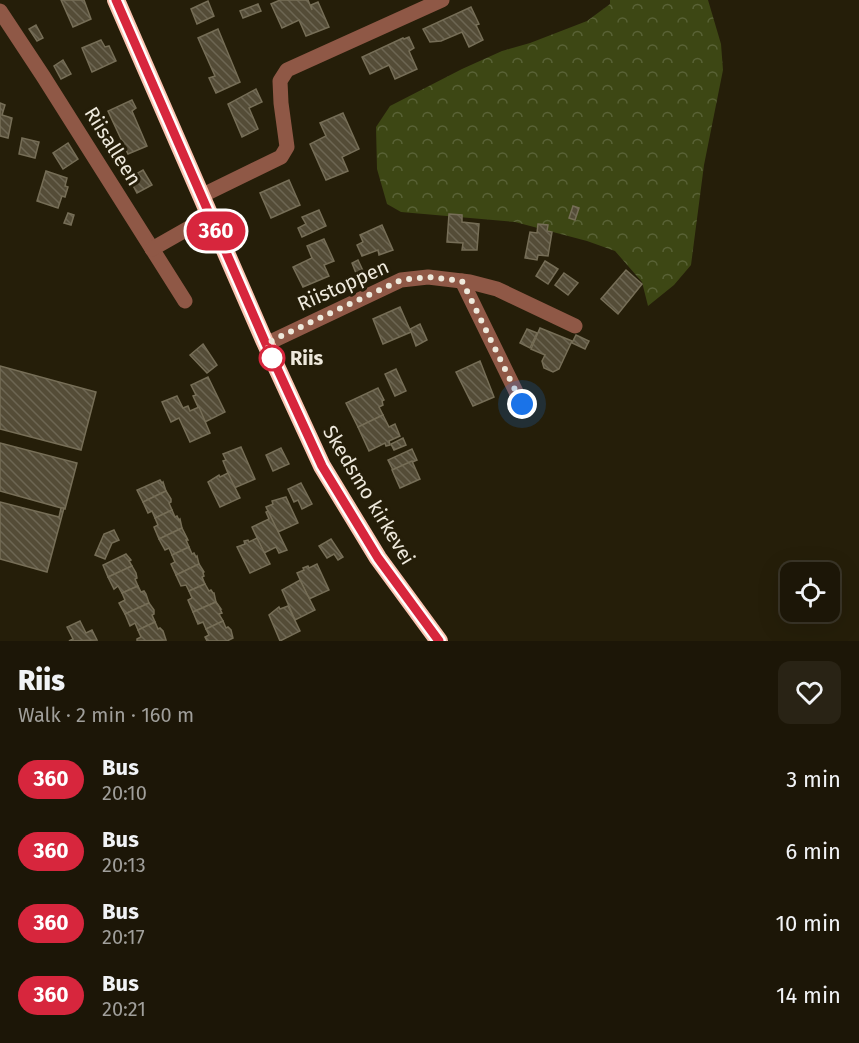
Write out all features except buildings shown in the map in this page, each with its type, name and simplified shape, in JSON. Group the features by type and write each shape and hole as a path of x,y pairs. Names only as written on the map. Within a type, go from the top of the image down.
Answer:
{"highway":[{"name":"Skedsmo kirkevei","path":"116,0 304,430 335,489 378,558 439,641"}],"street":[{"path":"201,196 281,157 288,147 280,81 288,70 442,0"},
{"name":"Riisalleen","path":"0,11 186,301"},
{"path":"152,249 210,216"},
{"name":"Riistoppen","path":"266,344 401,280 428,277 462,281 497,289 575,326"},
{"path":"462,281 522,404"}],"green space":[{"path":"610,0 708,0 721,44 723,70 704,165 691,265 674,285 648,306 642,282 615,251 587,241 515,222 401,212 387,204 377,169 376,127 390,106 502,51 587,21 610,4"}],"bus line":[{"name":"360","path":"116,0 304,430 322,466 378,558 439,641"}],"place":[{"name":"Riis","path":"272,358"}],"route":[{"path":"272,358 266,344 401,280 428,277 462,281 522,404"}]}
